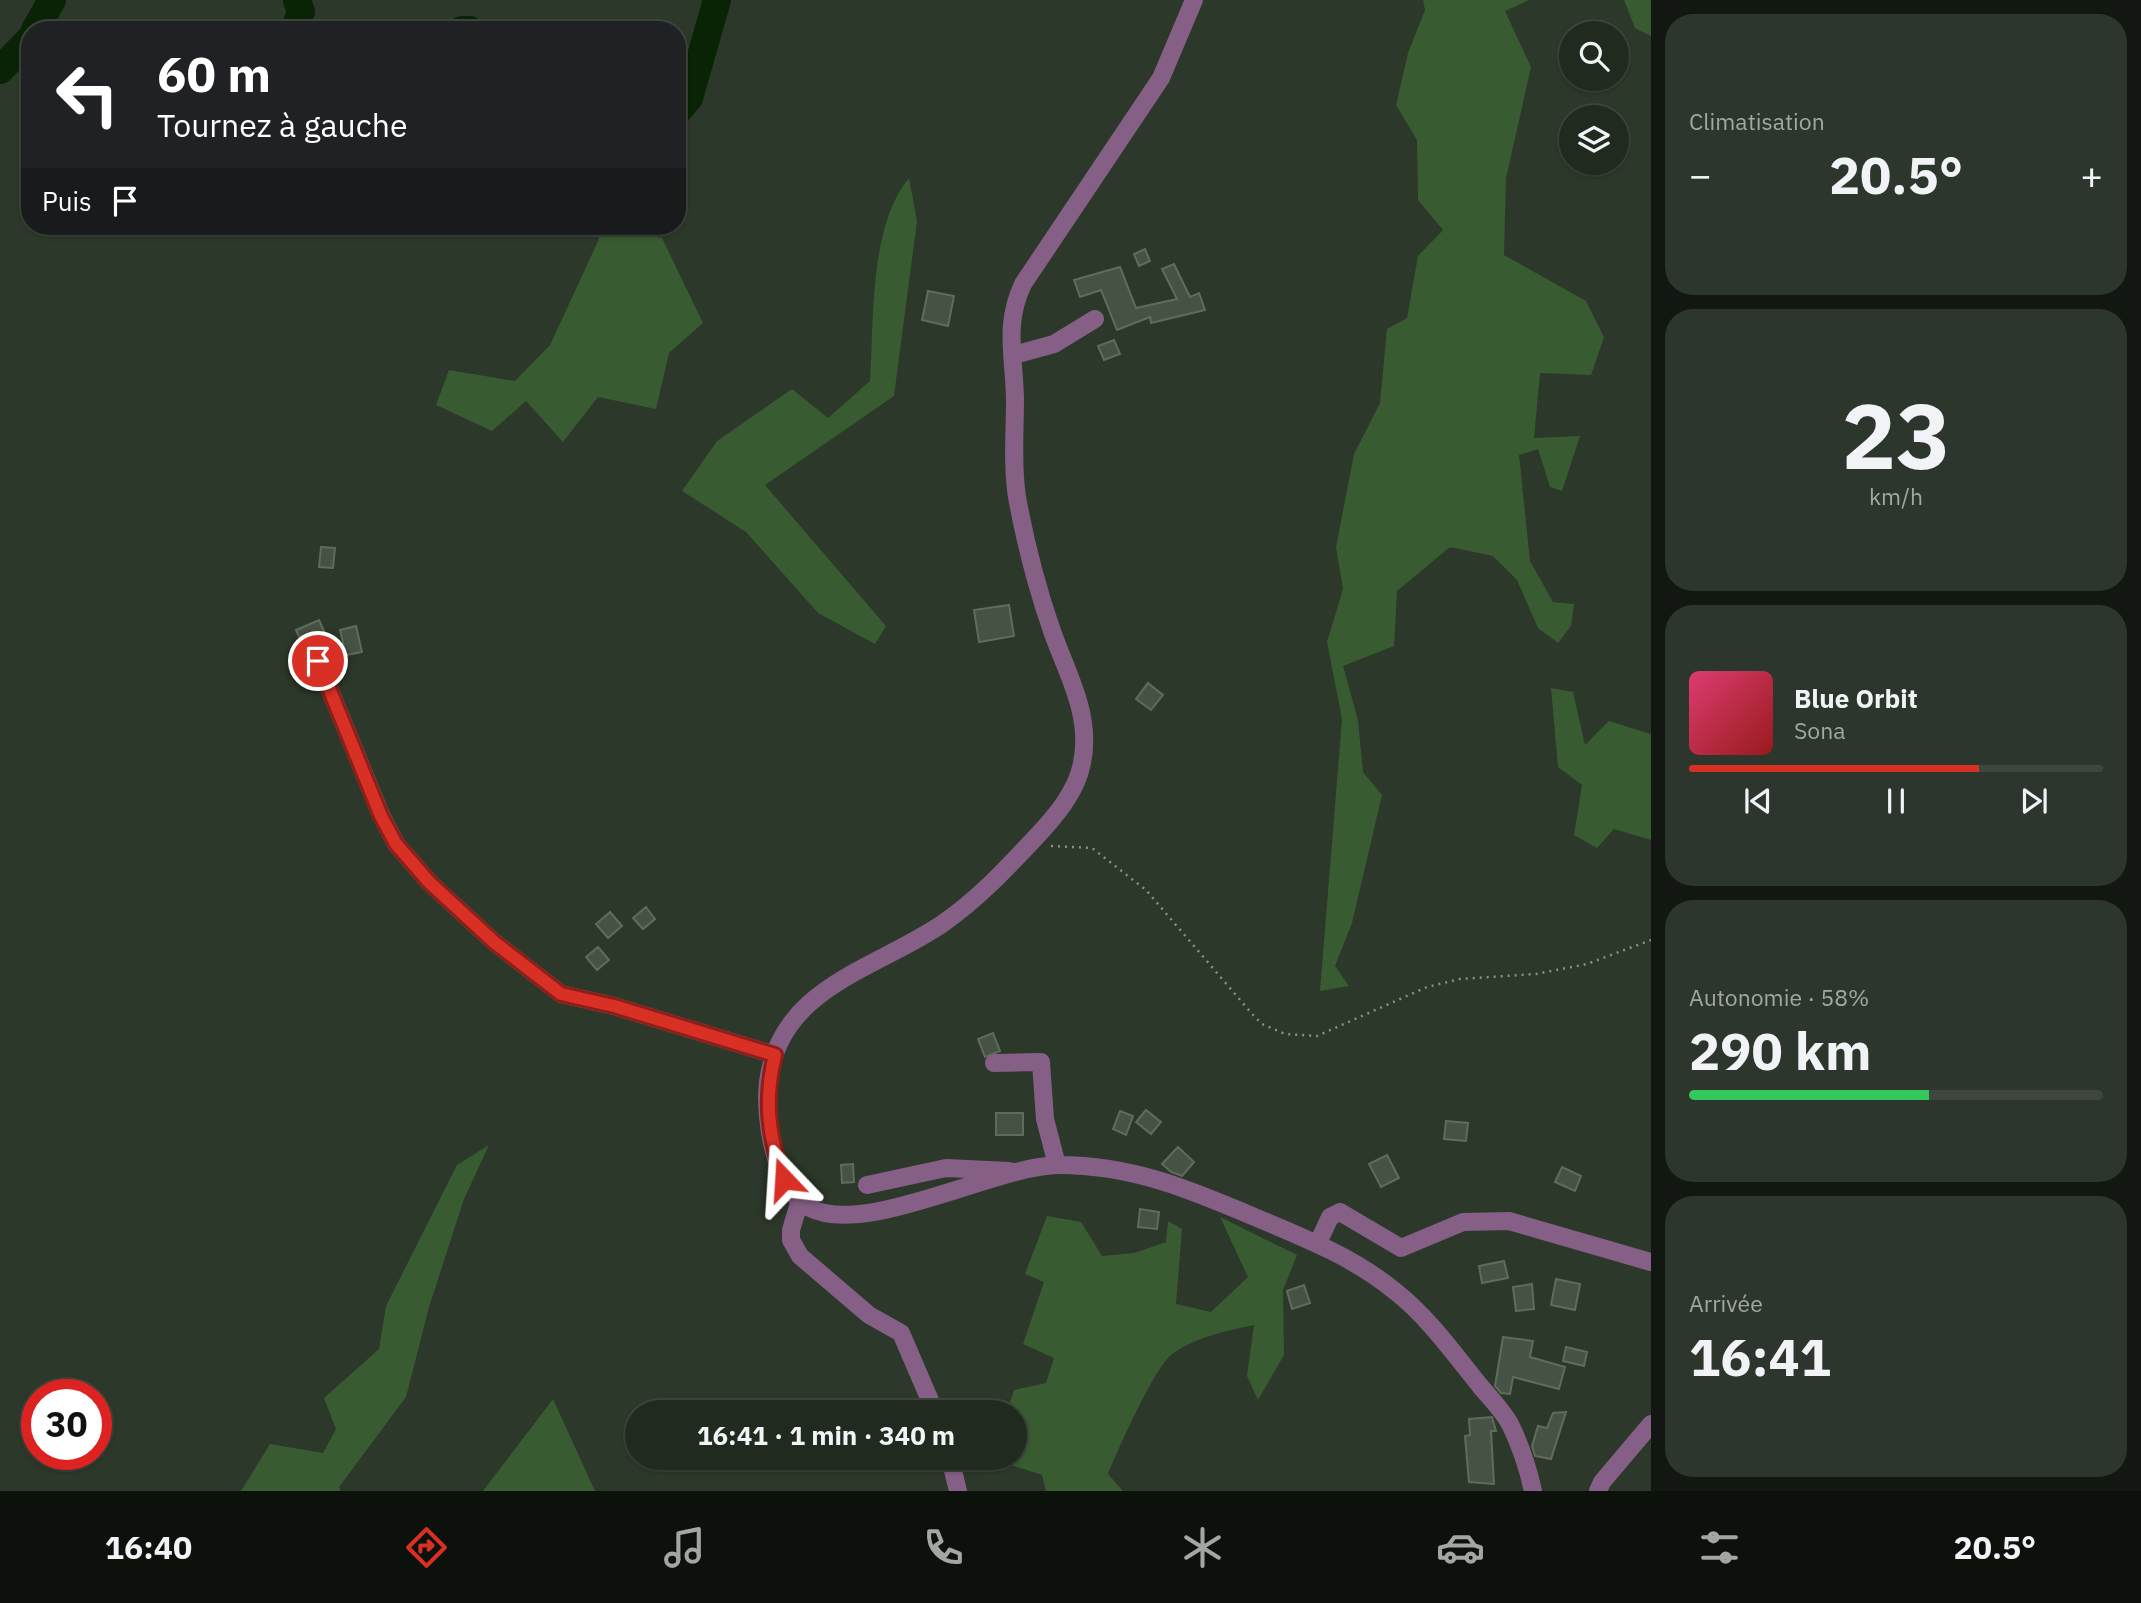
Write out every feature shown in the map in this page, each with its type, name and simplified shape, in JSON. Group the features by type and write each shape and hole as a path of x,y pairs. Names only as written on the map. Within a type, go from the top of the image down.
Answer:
{"street":[{"path":"1194,0 1161,79 1023,284 1010,314 1014,355 1017,499 1048,620 1077,694 1083,734 1081,769 1073,787 1048,824 983,890 942,923 828,987 794,1015 775,1055 768,1082 768,1123 773,1151 784,1179 800,1200 822,1212 864,1212 965,1189 1020,1171 1057,1165 1133,1173 1186,1186 1318,1243 1396,1292 1433,1329 1509,1420 1528,1465 1533,1491"},
{"path":"1014,355 1054,344 1095,319"},
{"path":"318,661 381,816 396,844 429,882 494,942 561,994 614,1006 775,1055"},
{"path":"994,1063 1041,1062 1045,1119 1057,1165"},
{"path":"867,1185 946,1168 1020,1171"},
{"path":"800,1200 791,1230 791,1240 800,1256 869,1315 901,1333 930,1400"},
{"path":"1318,1243 1330,1217 1340,1212 1401,1248 1463,1222 1508,1221 1651,1262"},
{"path":"1598,1491 1651,1424"},
{"path":"953,1470 958,1491"}],"path":[{"path":"1026,847 1085,846 1098,851 1146,890 1262,1024 1285,1034 1317,1036 1427,987 1460,979 1536,974 1587,964 1651,940"}],"green space":[{"path":"1423,0 1529,0 1505,11 1531,67 1506,178 1504,255 1586,301 1604,337 1591,375 1540,373 1534,438 1580,436 1562,491 1550,487 1538,449 1519,455 1530,561 1553,602 1574,604 1571,626 1558,643 1538,628 1517,580 1493,556 1450,547 1397,591 1394,646 1343,666 1358,720 1363,772 1382,795 1352,923 1335,966 1349,986 1320,991 1342,719 1327,642 1343,589 1336,547 1354,454 1380,403 1387,329 1407,318 1418,256 1443,230 1418,200 1417,140 1396,105 1408,53 1425,10"},
{"path":"1624,0 1651,0 1651,36 1635,28"},
{"path":"909,178 917,221 894,396 765,485 886,626 875,644 818,613 746,532 682,491 717,441 792,389 828,418 870,381 880,247 896,198"},
{"path":"598,235 648,235 662,238 703,323 669,353 656,409 598,397 563,442 526,401 492,431 436,405 449,370 515,381 550,345 599,239"},
{"path":"1551,688 1573,692 1585,745 1609,721 1651,734 1651,840 1614,829 1597,848 1574,835 1582,785 1558,767"},
{"path":"489,1145 464,1199 429,1307 406,1397 339,1487 341,1491 241,1491 270,1444 323,1453 336,1429 324,1398 379,1349 386,1306 457,1165"},
{"path":"1047,1216 1081,1222 1102,1256 1134,1253 1166,1242 1168,1221 1182,1229 1176,1304 1211,1312 1248,1277 1220,1217 1297,1255 1283,1290 1284,1355 1258,1400 1247,1376 1254,1325 1201,1339 1172,1354 1146,1392 1108,1474 1123,1491 1046,1491 1042,1475 1027,1470 1027,1400 1011,1400 1014,1390 1046,1383 1054,1358 1023,1344 1044,1282 1025,1274"},
{"path":"553,1399 595,1491 483,1491"}],"building":[{"path":"1145,249 1150,261 1139,266 1134,254"},
{"path":"1174,264 1190,297 1199,293 1205,310 1151,323 1150,317 1117,330 1101,290 1080,297 1074,280 1120,267 1136,308 1177,299 1162,269"},
{"path":"928,291 954,296 948,326 922,320"},
{"path":"1114,340 1120,354 1104,360 1098,346"},
{"path":"321,547 335,548 333,568 319,567"},
{"path":"1009,605 1014,636 979,642 974,610"},
{"path":"319,620 328,640 305,651 296,630"},
{"path":"356,626 362,652 346,655 340,630"},
{"path":"307,660 312,677 305,682 295,670"},
{"path":"1148,683 1163,695 1151,710 1136,699"},
{"path":"646,907 655,919 643,929 633,918"},
{"path":"610,912 622,926 608,938 596,924"},
{"path":"598,947 609,960 597,970 586,957"},
{"path":"993,1033 1000,1051 985,1057 978,1039"},
{"path":"1146,1110 1161,1122 1151,1134 1136,1122"},
{"path":"1120,1111 1133,1116 1126,1135 1113,1129"},
{"path":"996,1113 1023,1113 1023,1135 996,1135"},
{"path":"1446,1121 1468,1123 1466,1141 1444,1139"},
{"path":"1178,1147 1194,1162 1182,1176 1171,1172 1162,1164"},
{"path":"1387,1155 1399,1178 1381,1187 1369,1164"},
{"path":"853,1164 854,1182 842,1183 841,1165"},
{"path":"1562,1167 1581,1176 1575,1191 1555,1182"},
{"path":"1140,1209 1159,1212 1157,1229 1138,1227"},
{"path":"1504,1261 1508,1278 1482,1283 1479,1266"},
{"path":"1556,1279 1580,1284 1575,1310 1551,1305"},
{"path":"1532,1284 1534,1309 1516,1311 1513,1287"},
{"path":"1304,1285 1310,1303 1292,1309 1287,1291"},
{"path":"1503,1337 1533,1341 1530,1357 1565,1367 1559,1389 1513,1377 1510,1394 1501,1393 1495,1386"},
{"path":"1566,1347 1587,1352 1584,1366 1563,1361"},
{"path":"1566,1412 1551,1459 1535,1456 1532,1446 1538,1426 1547,1428 1553,1413"},
{"path":"1492,1417 1496,1431 1491,1431 1494,1484 1469,1482 1465,1436 1470,1435 1469,1419"}],"waterway":[{"path":"40,21 52,0"},
{"path":"297,0 301,12 298,21"},
{"path":"686,102 717,0"},
{"path":"0,70 21,48"}],"route":[{"path":"318,661 381,816 396,844 429,882 494,942 561,994 614,1006 775,1055 768,1082 768,1123 773,1151 784,1179"}]}
